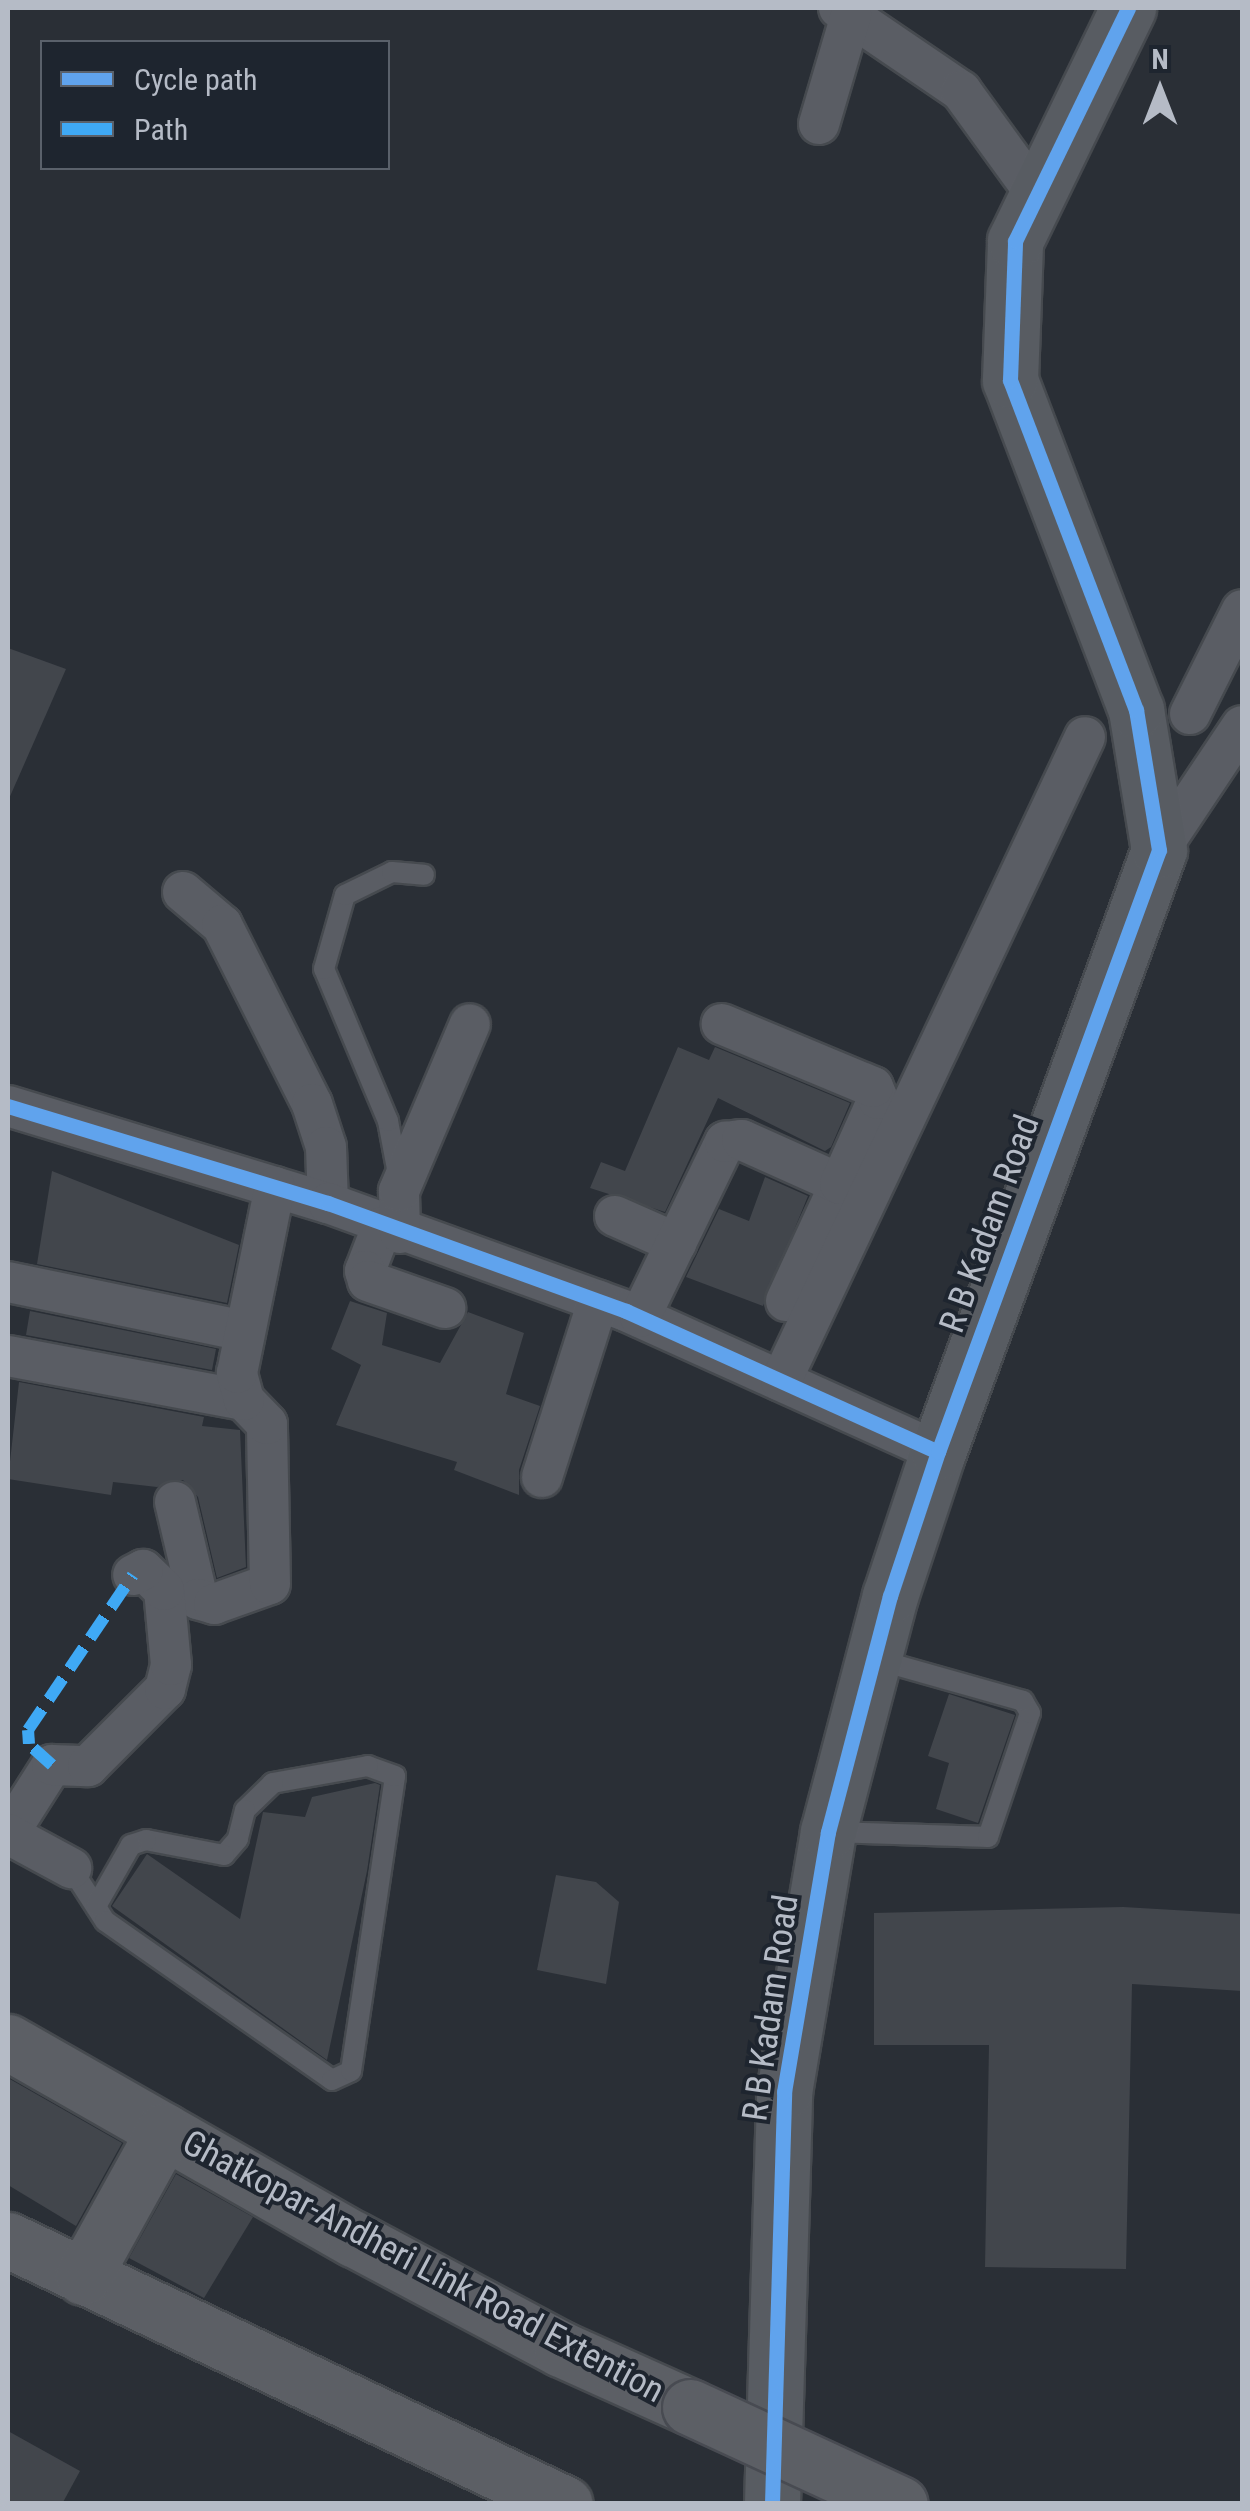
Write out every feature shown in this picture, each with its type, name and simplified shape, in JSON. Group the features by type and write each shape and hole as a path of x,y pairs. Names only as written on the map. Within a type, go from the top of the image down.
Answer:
{"main road":[{"name":"Ghatkopar-Andheri Link Road Extention","path":"8,2042 561,2349 900,2504"},
{"path":"83,2278 164,2131"},
{"path":"8,2240 565,2504"}],"street":[{"name":"R B Kadam Road","path":"772,2504 784,2092 828,1832 873,1659 938,1452 1160,850 1136,710 1010,380 1015,241 1128,8"},
{"path":"819,124 843,10 961,91 1035,193"},
{"path":"1190,714 1242,610"},
{"path":"1136,710 1190,714 1238,732 1160,850"},
{"path":"782,1381 1085,737"},
{"path":"183,892 222,925 312,1104 326,1147 328,1203"},
{"path":"462,1253 439,1325 368,1281 365,1271 393,1217 470,1024"},
{"path":"722,1024 873,1087 878,1099 786,1301"},
{"path":"8,1106 275,1188 393,1217 462,1253 640,1317 938,1452"},
{"path":"640,1317 725,1142 742,1140 840,1184"},
{"path":"175,1502 198,1599 214,1604 270,1584 268,1424 244,1400 237,1373 275,1188"},
{"path":"615,1216 676,1243"},
{"path":"8,1282 245,1331"},
{"path":"542,1477 598,1301"},
{"path":"8,1356 244,1400"},
{"path":"71,1868 8,1834 52,1765 88,1766 165,1689 171,1665 164,1590 144,1570 133,1575"}],"lane":[{"path":"393,1217 398,1154 324,969 345,895 392,872 424,875"},
{"path":"828,1832 988,1837 997,1827 1030,1714 1023,1701 873,1659"},
{"path":"71,1868 105,1921 332,2080 351,2071 395,1776 368,1766 273,1783 245,1810 238,1839 224,1855 146,1840 131,1844 96,1906"}],"building":[{"path":"8,648 66,669 8,801"},
{"path":"678,1047 709,1060 715,1047 850,1103 831,1147 825,1151 718,1098 665,1212 590,1188 601,1162 625,1171"},
{"path":"52,1171 239,1245 227,1303 37,1264"},
{"path":"765,1177 808,1196 763,1306 686,1277 719,1209 749,1221"},
{"path":"350,1301 387,1313 382,1345 440,1363 468,1312 524,1333 506,1394 540,1406 519,1470 519,1495 454,1470 457,1462 336,1425 361,1365 331,1349"},
{"path":"30,1311 216,1349 212,1370 26,1335"},
{"path":"19,1382 204,1417 202,1426 240,1430 246,1567 217,1578 198,1497 183,1480 157,1487 113,1482 111,1495 8,1479"},
{"path":"949,1694 1015,1715 978,1823 936,1809 949,1763 928,1756"},
{"path":"380,1785 367,1871 327,2060 112,1906 147,1854 240,1919 263,1812 305,1817 312,1797"},
{"path":"556,1875 596,1882 619,1902 606,1984 537,1970"},
{"path":"1123,1907 1242,1914 1242,1991 1132,1984 1126,2269 985,2267 989,2045 874,2045 874,1913"},
{"path":"8,2078 122,2143 76,2226 8,2185"},
{"path":"176,2174 253,2217 204,2298 129,2258"},
{"path":"8,2431 80,2471 62,2504 8,2504"}],"marked path":[{"path":"52,1765 29,1744 28,1730 133,1575"}],"cycle path":[{"path":"772,2504 784,2092 828,1832 890,1596 938,1452 1159,850 1136,710 1010,380 1015,241 1128,8"},
{"path":"8,1106 328,1203 626,1311 938,1452"}]}
